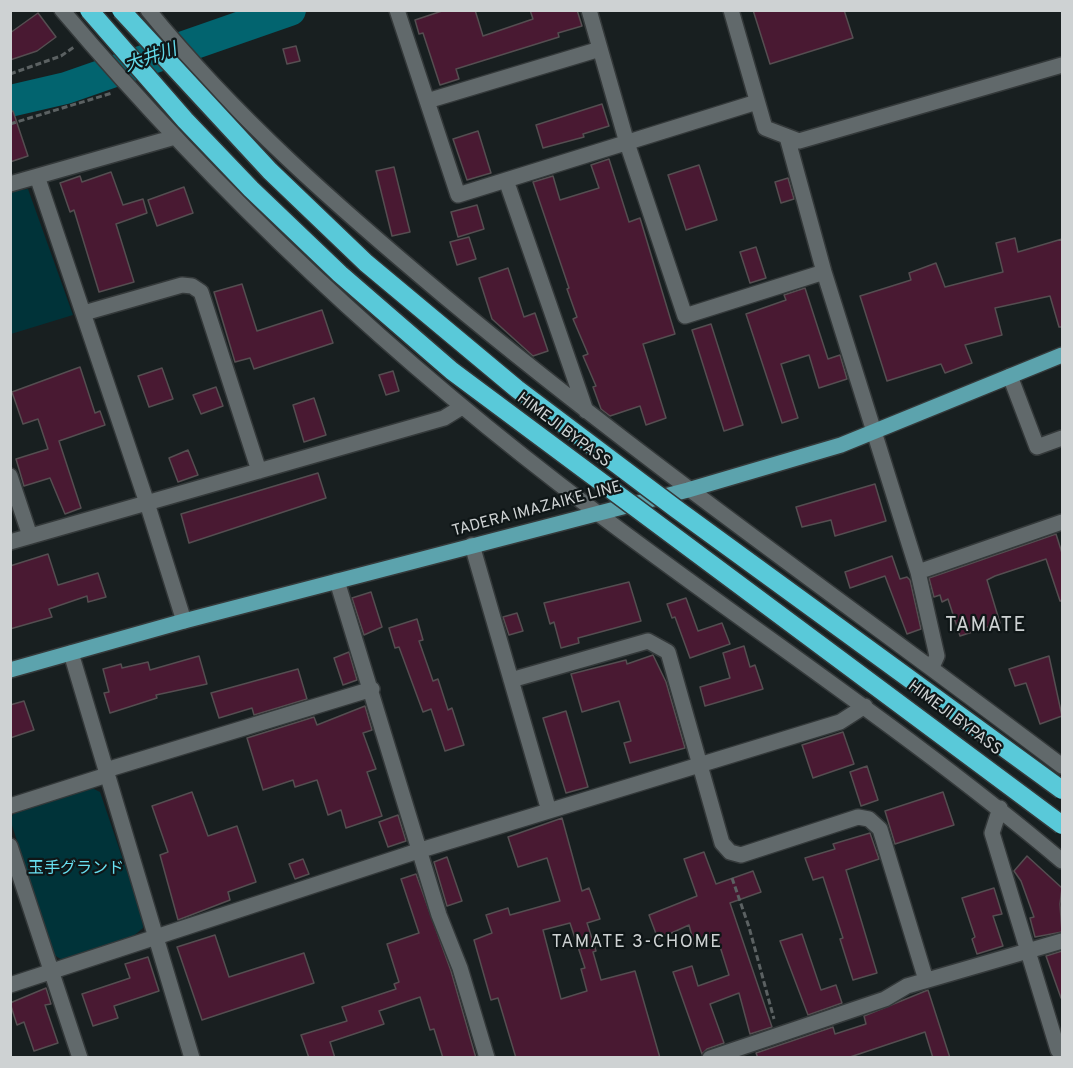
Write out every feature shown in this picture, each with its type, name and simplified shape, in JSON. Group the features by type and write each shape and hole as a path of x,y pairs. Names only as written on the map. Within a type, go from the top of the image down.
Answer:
{"highway":[{"name":"HIMEJI BYPASS","path":"89,10 185,120 251,189 340,274 452,371 1062,825"},
{"name":"HIMEJI BYPASS","path":"121,10 270,171 350,248 517,389 675,508 1062,790"}],"main road":[{"name":"TADERA IMAZAIKE LINE","path":"10,670 184,621 596,512 688,490 842,445 1062,355"}],"street":[{"path":"62,10 128,87 264,229 354,314 462,407 596,512 865,706 1000,808 1062,861"},
{"path":"397,10 458,195 757,102"},
{"path":"589,10 627,143 685,316 824,272"},
{"path":"731,10 765,128 799,141 1062,65"},
{"path":"150,14 196,66 311,183 550,385 688,490 1062,766"},
{"path":"427,100 600,49"},
{"path":"10,184 38,179 175,137"},
{"path":"787,137 824,272 918,572 937,656 932,668"},
{"path":"38,179 147,503 184,621"},
{"path":"507,180 586,411"},
{"path":"84,313 182,285 192,286 201,292 259,471"},
{"path":"1010,376 1037,447 1062,438"},
{"path":"10,542 444,418 462,407"},
{"path":"10,476 30,536"},
{"path":"918,572 1062,522"},
{"path":"472,545 549,811"},
{"path":"337,581 372,689 439,915 460,968 487,1058"},
{"path":"512,680 648,641 668,652 722,843 729,852 741,855 858,818 869,819 880,829 926,980"},
{"path":"71,653 192,1058"},
{"path":"10,806 106,773 372,689"},
{"path":"10,985 421,850 840,722 865,706"},
{"path":"1000,808 992,833 1058,1053"},
{"path":"10,846 80,1058"},
{"path":"710,1058 885,999 907,986 1062,941"}],"path":[{"path":"10,74 61,56 85,38"},
{"path":"10,124 128,87"},
{"path":"732,878 749,927 778,1035"}],"green space":[{"path":"28,189 73,315 11,334 10,191"},
{"name":"玉手グランド","path":"90,787 100,792 142,916 143,928 131,938 64,961 54,955 10,819 15,812"}],"building":[{"path":"445,10 475,10 483,36 533,19 530,10 577,10 582,26 558,33 559,37 456,69 459,79 440,85 423,33 419,34 415,20"},
{"path":"753,10 844,10 853,38 770,64"},
{"path":"38,13 56,37 37,51 10,60 10,33"},
{"path":"296,46 300,61 287,64 283,49"},
{"path":"602,104 609,126 583,134 584,137 543,148 536,125"},
{"path":"13,111 28,156 10,162 10,112"},
{"path":"478,131 491,173 467,180 453,139"},
{"path":"609,159 629,222 640,218 675,334 643,344 666,418 646,425 640,406 610,416 601,409 593,387 596,386 583,356 588,354 573,319 577,317 567,289 569,288 533,182 553,176 560,200 599,188 591,165"},
{"path":"699,165 717,220 686,230 668,175"},
{"path":"394,167 410,232 392,236 376,171"},
{"path":"111,172 123,205 143,199 147,213 116,224 134,282 99,292 74,210 70,212 60,183 80,176 82,182"},
{"path":"788,178 794,199 781,203 775,182"},
{"path":"184,187 193,213 157,226 148,200"},
{"path":"477,205 484,229 458,237 451,212"},
{"path":"469,237 476,259 457,265 450,242"},
{"path":"1015,238 1018,252 1062,239 1062,327 1059,327 1050,296 995,308 1002,335 965,345 972,363 945,373 941,364 887,381 860,296 911,280 909,273 936,263 945,287 1003,272 996,243"},
{"path":"756,247 766,278 750,283 740,252"},
{"path":"508,268 524,317 535,313 548,351 533,356 492,319 479,278"},
{"path":"242,284 257,331 322,310 333,343 254,369 250,358 235,362 214,292"},
{"path":"805,288 828,359 840,355 847,379 819,388 809,355 781,364 798,418 782,423 746,314 786,300 784,295"},
{"path":"711,324 743,425 724,431 692,330"},
{"path":"80,367 95,413 100,411 105,425 59,441 81,508 65,514 50,478 24,486 16,459 48,449 38,419 23,424 12,392"},
{"path":"162,368 173,399 149,407 138,376"},
{"path":"393,371 399,391 386,395 379,375"},
{"path":"216,387 223,406 201,414 193,395"},
{"path":"314,398 326,435 304,442 293,405"},
{"path":"188,450 198,475 178,482 169,458"},
{"path":"318,473 326,498 189,543 181,514"},
{"path":"875,484 886,521 835,536 831,520 802,527 796,507"},
{"path":"1056,534 1062,553 1062,601 1060,601 1046,559 995,576 987,580 1000,623 960,636 948,599 942,602 940,595 934,597 929,578"},
{"path":"48,554 58,585 98,573 106,597 88,602 87,596 49,609 52,617 10,629 10,566"},
{"path":"892,556 900,579 907,577 910,580 921,629 907,634 885,576 850,588 845,572"},
{"path":"629,582 641,621 578,638 579,643 561,648 554,622 550,624 544,603"},
{"path":"371,592 382,627 364,635 352,598"},
{"path":"686,598 698,631 722,623 730,644 690,658 675,617 672,618 667,604"},
{"path":"517,613 523,631 509,635 503,617"},
{"path":"417,619 423,640 419,641 433,681 438,679 448,710 452,708 464,745 445,751 431,709 423,712 399,647 395,648 389,628"},
{"path":"744,646 750,667 755,665 763,689 705,706 700,687 730,678 723,653"},
{"path":"349,652 357,680 343,685 334,658"},
{"path":"653,655 666,682 685,748 630,763 624,743 631,741 619,701 582,712 571,674 626,660 627,664"},
{"path":"199,656 207,684 156,695 157,698 110,713 104,693 109,692 103,669 121,664 122,668 148,662 150,670"},
{"path":"1049,656 1062,716 1040,724 1026,683 1015,686 1009,669"},
{"path":"298,669 307,699 254,715 252,708 219,718 211,693"},
{"path":"24,701 34,730 10,738 10,705"},
{"path":"365,706 372,730 363,733 376,769 367,772 382,816 346,828 341,810 328,815 317,780 295,787 293,780 263,790 247,738 314,717 317,725"},
{"path":"566,711 588,787 566,793 543,718"},
{"path":"843,732 854,764 813,778 802,745"},
{"path":"867,766 878,800 861,806 850,772"},
{"path":"192,792 208,836 237,826 256,882 228,892 230,900 178,920 160,855 168,852 152,806"},
{"path":"943,792 954,825 895,844 885,811"},
{"path":"398,815 406,841 388,847 379,822"},
{"path":"562,818 582,891 589,888 600,919 587,923 596,951 593,952 601,980 635,971 660,1058 516,1058 498,998 491,1000 474,940 492,933 486,915 508,908 510,915 560,901 547,858 518,867 508,837","holes":["570,923 585,968 581,969 587,991 561,999 543,930"]},
{"path":"870,833 879,859 846,870 877,973 853,980 840,939 843,938 823,877 813,880 805,858 835,849 833,844"},
{"path":"704,852 716,884 753,871 761,892 730,903 772,1027 750,1034 739,993 710,1004 724,1043 707,1049 702,1054 673,972 692,966 698,986 729,975 717,937 694,944 689,925 658,939 649,915 697,896 684,859"},
{"path":"1027,856 1062,888 1060,904 1062,932 1035,937 1030,918 1034,917 1021,881 1014,871"},
{"path":"447,857 462,901 447,906 434,862"},
{"path":"303,859 309,874 295,879 289,864"},
{"path":"416,874 451,971 476,1058 443,1058 434,1029 430,1030 420,997 379,1011 384,1024 330,1042 335,1058 309,1058 301,1035 347,1021 342,1007 396,989 394,984 399,982 387,944 419,933 401,879"},
{"path":"994,888 1002,914 993,916 1003,946 977,954 972,939 975,937 962,898"},
{"path":"802,934 821,990 836,985 842,1003 808,1015 780,941"},
{"path":"215,935 229,977 304,953 314,983 202,1020 177,947"},
{"path":"1062,951 1062,998 1061,998 1046,956"},
{"path":"148,957 159,991 114,1006 118,1018 93,1026 82,994 130,978 125,964"},
{"path":"46,988 51,1004 45,1005 58,1043 34,1051 24,1022 17,1025 10,1003"},
{"path":"928,990 950,1058 933,1058 925,1032 847,1058 758,1058 756,1053 833,1027 835,1034 866,1024 864,1016"}],"waterway":[{"name":"大井川","path":"10,101 66,88 290,10"}],"district":[{"name":"TAMATE","path":"986,627"},
{"name":"TAMATE 3-CHOME","path":"637,943"}]}
